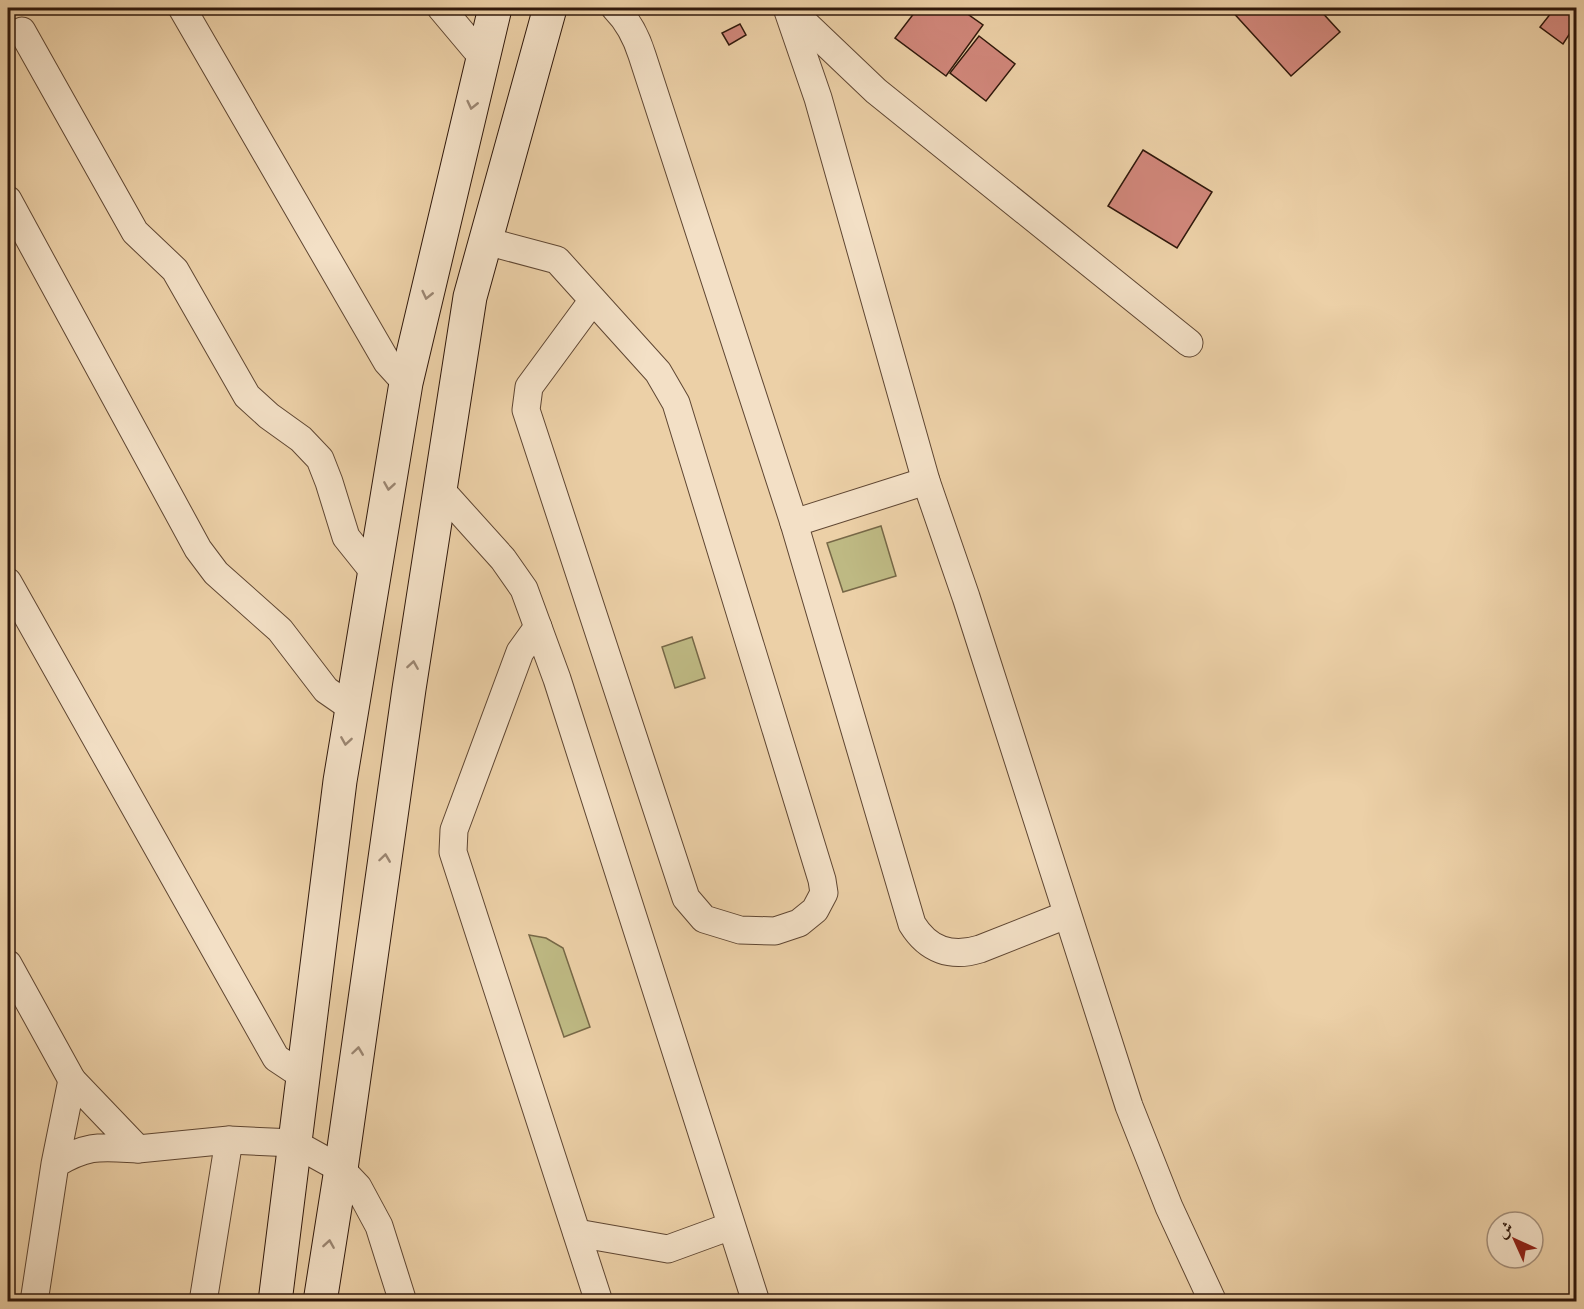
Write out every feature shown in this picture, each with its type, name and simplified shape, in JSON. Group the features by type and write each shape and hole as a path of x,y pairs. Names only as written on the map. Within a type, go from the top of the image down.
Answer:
{"street":[{"path":"182,8 387,362 406,383"},
{"path":"441,8 483,58"},
{"path":"275,1302 340,781 406,383 495,8"},
{"path":"320,1302 409,689 470,297 550,8"},
{"path":"615,8 624,17 635,35 642,55 794,523 908,912 919,936 929,945 941,951 954,954 967,953 1066,915"},
{"path":"788,8 876,91 1190,343"},
{"path":"788,8 818,98 926,482 966,597 1066,915 1129,1106 1169,1207 1213,1302"},
{"path":"22,30 135,232 175,270 246,396 301,439 320,459 346,537 374,572"},
{"path":"818,98 831,80 849,67"},
{"path":"8,200 198,549 216,573 280,630 326,690 352,708"},
{"path":"486,241 557,260 658,372 676,403 822,880 824,893 815,910 799,923 776,931 741,930 704,919 686,898 526,410 529,387 593,300"},
{"path":"794,523 926,482"},
{"path":"440,489 503,559 524,589 561,691 756,1302"},
{"path":"8,582 276,1058 303,1076"},
{"path":"538,627 520,652 454,830 453,852 599,1302"},
{"path":"8,964 72,1080 138,1149"},
{"path":"34,1302 55,1164 72,1080"},
{"path":"55,1164 77,1152 97,1147 138,1149 229,1140 294,1143 341,1169 358,1187 379,1226 403,1302"},
{"path":"203,1302 229,1140"},
{"path":"577,1233 668,1249 731,1226"}],"shaded area":[{"path":"881,526 896,576 843,592 827,543"},
{"path":"692,637 705,678 675,688 662,647"},
{"path":"529,935 546,938 563,948 590,1027 564,1037"}],"building":[{"path":"918,8 959,8 983,25 946,76 895,38"},
{"path":"1229,8 1318,8 1340,32 1291,76"},
{"path":"1555,8 1576,8 1576,24 1563,44 1540,27"},
{"path":"740,24 746,35 729,45 722,33"},
{"path":"979,36 1015,64 986,101 950,73"},
{"path":"1143,150 1212,192 1177,248 1108,206"}]}
